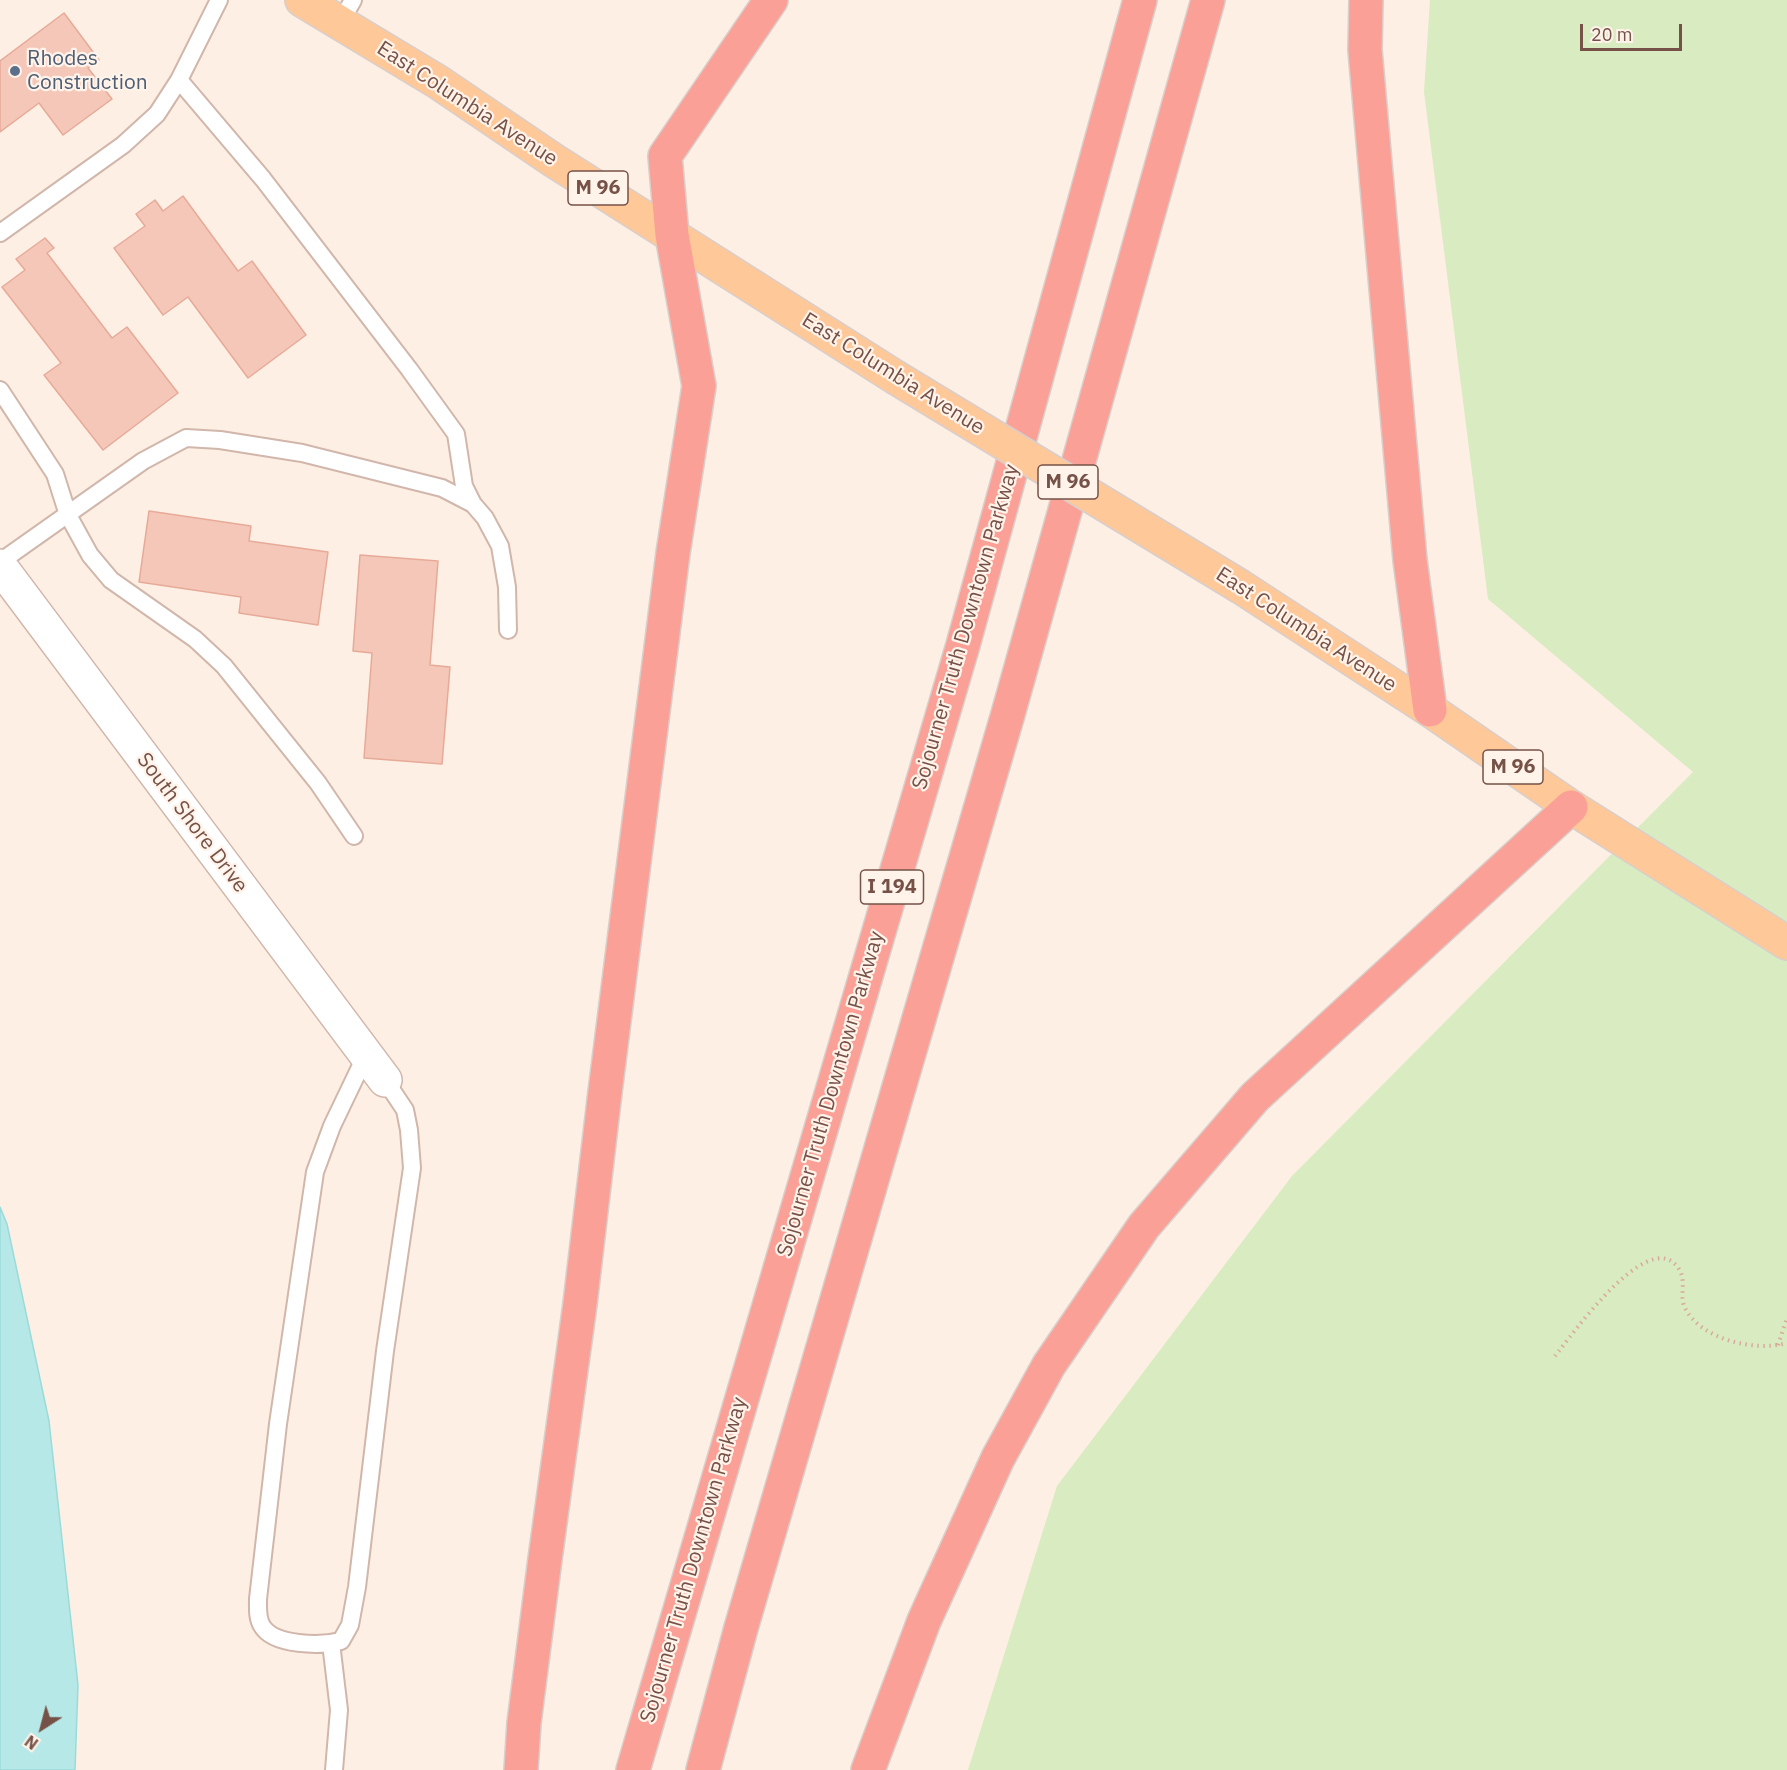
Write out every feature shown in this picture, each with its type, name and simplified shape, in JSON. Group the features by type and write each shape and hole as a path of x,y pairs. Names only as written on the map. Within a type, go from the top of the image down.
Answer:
{"highway":[{"path":"521,1770 536,1630 580,1304 604,1092 673,553 699,386 672,236 665,156 771,0"},
{"name":"Sojourner Truth Downtown Parkway","path":"633,1770 963,645 1066,262 1140,0"},
{"name":"I 194","path":"703,1770 741,1628 1008,714 1208,0"},
{"path":"1366,0 1365,50 1410,560 1430,710"},
{"path":"868,1770 924,1621 998,1458 1049,1365 1144,1226 1256,1097 1571,807"}],"main road":[{"name":"East Columbia Avenue","path":"302,0 347,12 438,82 554,160 895,377 1241,587 1430,710 1571,807 1787,943"}],"street":[{"name":"South Shore Drive","path":"0,564 376,1068"}],"lane":[{"path":"0,233 123,145 157,114 179,80 219,0"},
{"path":"179,80 263,179 456,434 464,486 500,546 507,587 508,630"},
{"path":"0,390 55,474 68,515 90,555 111,580 195,639 224,666 318,783 354,836"},
{"path":"0,564 143,461 186,438 220,440 302,453 442,488 473,504"},
{"path":"376,1068 405,1110 412,1168 385,1352 357,1587 350,1625 341,1641 325,1645 310,1644 279,1639 267,1633 258,1615 278,1424 315,1172 332,1126 376,1068"},
{"path":"332,1643 339,1710 334,1770"}],"path":[{"path":"1555,1356 1611,1287 1650,1259 1663,1257 1673,1262 1680,1271 1684,1282 1684,1307 1704,1328 1716,1336 1745,1345 1777,1346 1787,1343"},
{"path":"1777,1346 1787,1318"}],"green space":[{"path":"1430,0 1787,0 1787,1770 968,1770 1057,1486 1292,1176 1693,772 1488,599 1424,92"}],"water":[{"path":"0,1207 7,1224 49,1421 78,1685 75,1770 0,1770"}],"building":[{"path":"64,13 99,60 88,68 112,99 63,135 39,103 0,132 0,61"},
{"path":"183,196 238,271 252,261 306,335 248,378 188,297 163,315 114,248 145,226 136,214 155,200 163,211"},
{"path":"45,238 54,248 47,253 112,338 127,327 178,393 103,450 44,375 61,363 2,287 25,270 16,259"},
{"path":"149,511 251,526 249,541 328,552 318,625 239,613 241,597 139,582"},
{"path":"360,555 438,561 430,665 450,667 442,764 364,758 372,653 353,651"}],"place":[{"name":"Rhodes Construction","path":"15,71"}]}
